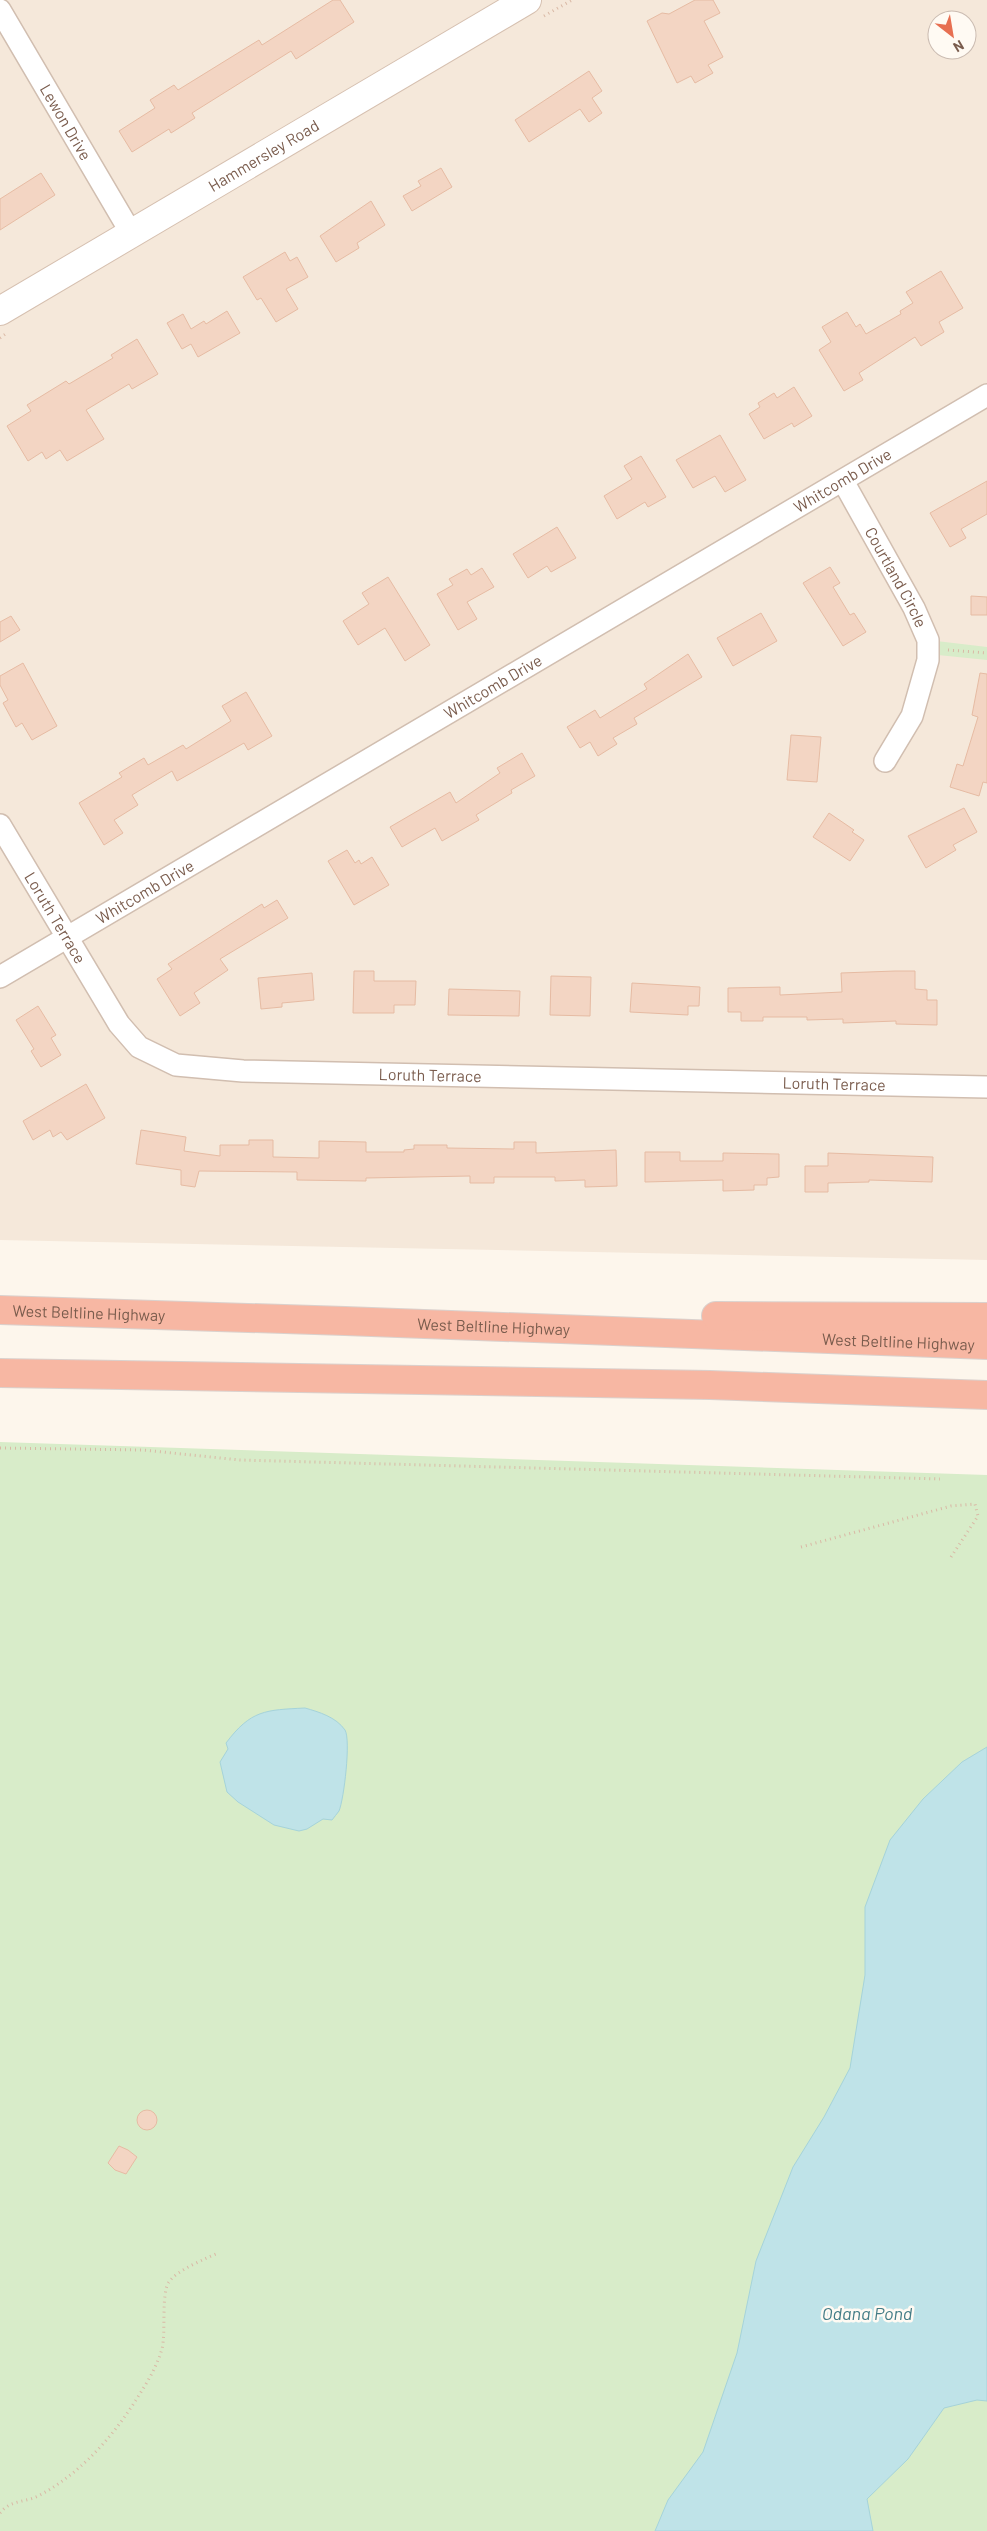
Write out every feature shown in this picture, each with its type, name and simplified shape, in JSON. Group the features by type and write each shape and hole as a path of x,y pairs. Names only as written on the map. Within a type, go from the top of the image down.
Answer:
{"highway":[{"name":"West Beltline Highway","path":"0,1310 345,1320 987,1346"},
{"path":"345,1320 708,1316 987,1317"},
{"path":"0,1373 710,1385 987,1395"}],"street":[{"name":"Hammersley Road","path":"0,311 527,0"},
{"name":"Lewon Drive","path":"0,10 131,233"},
{"name":"Whitcomb Drive","path":"0,977 604,619 843,481 987,395"},
{"name":"Courtland Circle","path":"843,481 914,608 928,640 928,660 912,716 885,761"},
{"name":"Loruth Terrace","path":"0,824 118,1024 139,1047 176,1065 243,1071 987,1087"}],"path":[{"path":"928,649 987,653"},
{"path":"0,1448 144,1450 250,1460 940,1479"},
{"path":"801,1546 951,1506 975,1504 978,1516 951,1557"},
{"path":"0,2512 6,2505 38,2497 74,2474 123,2420 150,2378 162,2349 165,2327 164,2298 169,2282 188,2268 218,2253"}],"shaded area":[{"path":"0,0 498,0 0,294"},
{"path":"538,0 987,0 987,1260 0,1240 0,317"}],"green space":[{"path":"928,640 987,647 987,660 928,654"},
{"path":"0,1442 987,1475 987,2531 0,2531"}],"water":[{"path":"305,1708 327,1716 341,1725 347,1736 347,1757 345,1783 339,1811 332,1820 323,1819 307,1829 299,1831 274,1825 238,1802 227,1792 220,1762 228,1749 226,1743 251,1718 269,1711"},
{"name":"Odana Pond","path":"987,1747 987,2401 977,2400 944,2408 908,2459 867,2499 873,2531 655,2531 668,2500 703,2452 737,2353 756,2261 793,2167 824,2117 850,2068 865,1975 865,1907 890,1840 923,1799 962,1762"}],"building":[{"path":"333,0 340,0 354,22 296,59 291,51 192,113 195,118 171,133 169,129 132,152 119,131 155,108 150,100 174,85 178,90 259,40 262,45"},
{"path":"695,0 713,0 720,13 704,21 723,57 708,65 713,73 695,83 691,76 677,83 647,21 662,13 669,14"},
{"path":"589,71 602,91 592,98 602,113 589,122 580,109 529,142 515,120"},
{"path":"441,168 452,187 412,211 403,196 421,186 418,181"},
{"path":"41,173 55,195 0,230 0,199"},
{"path":"371,201 385,225 357,243 359,248 336,262 320,236"},
{"path":"285,252 290,261 297,257 308,277 286,289 298,309 276,322 261,298 257,300 243,277"},
{"path":"941,271 963,308 939,322 944,332 921,346 915,337 859,373 863,380 844,391 819,350 831,342 822,327 847,312 856,327 860,324 866,334 901,314 900,311 913,303 906,292"},
{"path":"227,311 240,333 198,357 191,344 182,349 167,323 183,314 191,329 204,321 206,324"},
{"path":"137,339 158,374 132,389 129,384 86,410 104,439 67,461 60,450 46,459 42,452 28,461 7,426 31,411 27,405 66,381 69,384 113,358 111,355"},
{"path":"794,387 812,416 794,427 792,423 764,439 749,414 760,407 758,403 774,393 777,398"},
{"path":"720,435 746,480 725,492 715,476 693,488 676,460"},
{"path":"641,456 666,497 648,507 645,502 617,519 604,496 632,479 624,466"},
{"path":"987,481 987,514 961,529 966,538 950,547 930,513"},
{"path":"557,527 576,558 551,572 547,566 528,578 513,554"},
{"path":"830,567 840,583 833,587 850,615 854,613 866,632 843,646 803,583"},
{"path":"482,568 494,587 467,602 477,619 458,630 437,594 453,585 449,579 467,569 471,575"},
{"path":"388,577 430,645 405,661 385,628 358,645 343,621 369,604 362,593"},
{"path":"971,596 987,597 987,615 971,615"},
{"path":"761,613 777,641 733,666 717,638"},
{"path":"11,616 20,630 0,642 0,622"},
{"path":"688,654 702,677 634,718 637,724 613,738 617,744 598,756 590,742 580,748 567,727 595,710 600,718 647,689 644,684"},
{"path":"23,663 57,726 32,740 22,723 16,727 3,703 8,700 0,685 0,676"},
{"path":"980,673 987,674 987,783 983,782 979,796 950,787 957,764 963,766 978,717 972,715"},
{"path":"246,692 272,736 248,750 244,743 177,781 172,771 132,795 138,805 114,820 123,833 104,845 79,803 122,777 119,773 144,758 148,765 183,745 186,749 231,721 222,706"},
{"path":"791,735 821,737 817,782 787,780"},
{"path":"522,753 535,776 511,790 512,793 476,815 479,820 442,841 435,828 402,847 390,827 450,792 456,803 500,773 497,768"},
{"path":"964,808 977,832 953,845 956,850 926,868 908,836"},
{"path":"829,813 854,830 852,832 864,840 850,861 813,837"},
{"path":"347,850 355,863 359,860 361,864 372,857 389,885 354,905 328,861"},
{"path":"277,900 288,918 220,959 228,970 194,993 200,1003 180,1016 157,979 172,969 168,964 262,904 264,908"},
{"path":"354,971 374,971 374,981 416,981 415,1005 394,1005 394,1013 353,1013"},
{"path":"915,971 915,989 927,990 927,1000 937,1000 937,1025 896,1024 896,1021 843,1023 843,1019 807,1020 807,1017 763,1017 763,1021 741,1021 741,1012 728,1012 728,988 780,987 780,995 842,992 841,973"},
{"path":"312,973 314,1000 282,1003 282,1007 261,1009 258,978"},
{"path":"551,976 591,977 590,1016 550,1015"},
{"path":"632,983 700,987 699,1006 688,1006 688,1015 630,1012"},
{"path":"449,989 520,991 519,1016 448,1015"},
{"path":"38,1006 56,1035 51,1038 61,1055 41,1067 31,1051 34,1049 16,1020"},
{"path":"86,1084 105,1118 67,1140 61,1132 53,1137 50,1130 33,1140 23,1121"},
{"path":"141,1130 186,1137 184,1151 220,1156 220,1145 249,1145 249,1140 273,1140 273,1157 319,1158 319,1141 366,1142 366,1152 404,1152 404,1150 414,1149 414,1145 447,1145 447,1148 514,1149 514,1142 536,1142 536,1153 616,1150 617,1186 585,1187 585,1180 555,1181 555,1177 494,1177 494,1183 470,1183 470,1176 366,1178 366,1181 297,1180 297,1172 199,1171 195,1187 181,1185 181,1170 136,1164"},
{"path":"645,1152 680,1152 680,1161 723,1161 723,1153 779,1154 779,1177 767,1178 767,1185 754,1185 754,1190 723,1191 723,1180 645,1182"},
{"path":"828,1153 933,1157 932,1182 869,1180 869,1182 828,1183 828,1192 805,1192 805,1166 828,1166"},
{"path":"147,2110 154,2113 157,2120 154,2127 147,2130 140,2127 137,2120 140,2113"},
{"path":"119,2146 137,2157 126,2174 115,2170 108,2163"}]}
